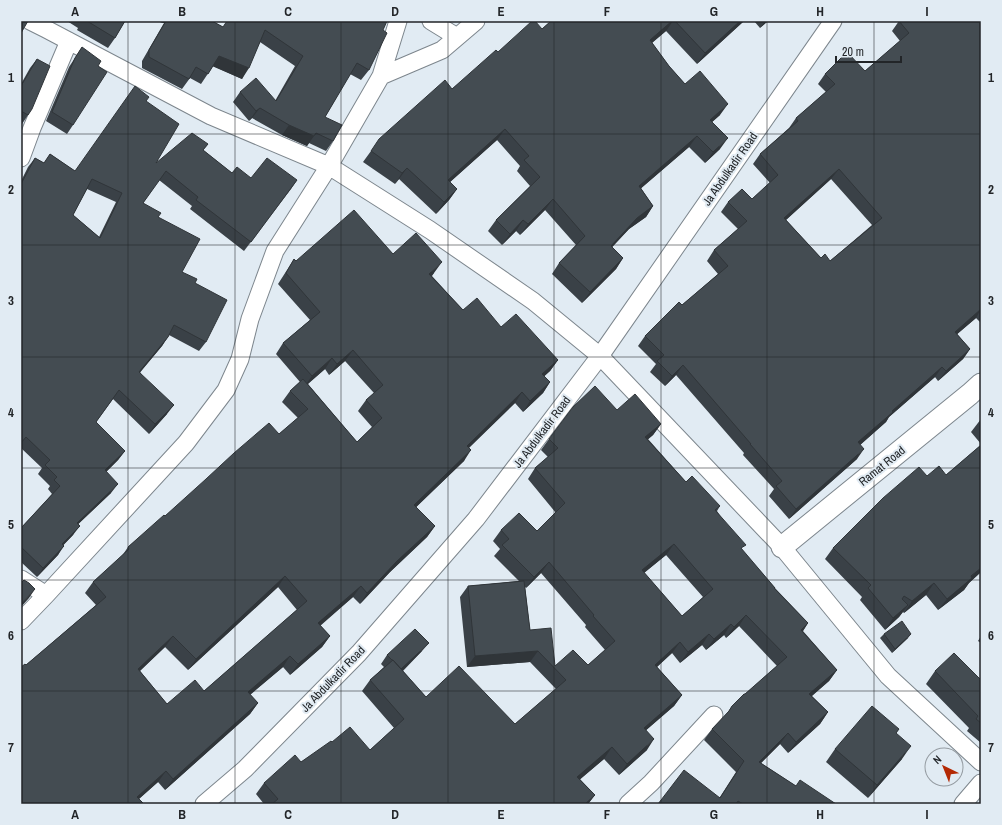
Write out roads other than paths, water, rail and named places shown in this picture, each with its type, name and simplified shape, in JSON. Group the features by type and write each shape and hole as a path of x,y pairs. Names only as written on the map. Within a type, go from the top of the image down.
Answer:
{"street":[{"path":"30,21 211,116 329,166 430,230 527,297 600,356 782,547 888,676 981,762"},
{"path":"21,621 186,443 226,390 240,359 250,318 275,251 329,166 381,76 398,21"},
{"path":"431,21 457,37"},
{"path":"381,76 442,50 476,21"},
{"name":"Ja Abdulkadir Road","path":"204,804 245,770 359,653 476,519 600,356 833,21"},
{"path":"21,158 32,128 69,41"},
{"name":"Ramat Road","path":"782,547 981,384"},
{"path":"21,579 46,595"},
{"path":"628,804 651,783 714,715"},
{"path":"963,804 981,783"}]}
